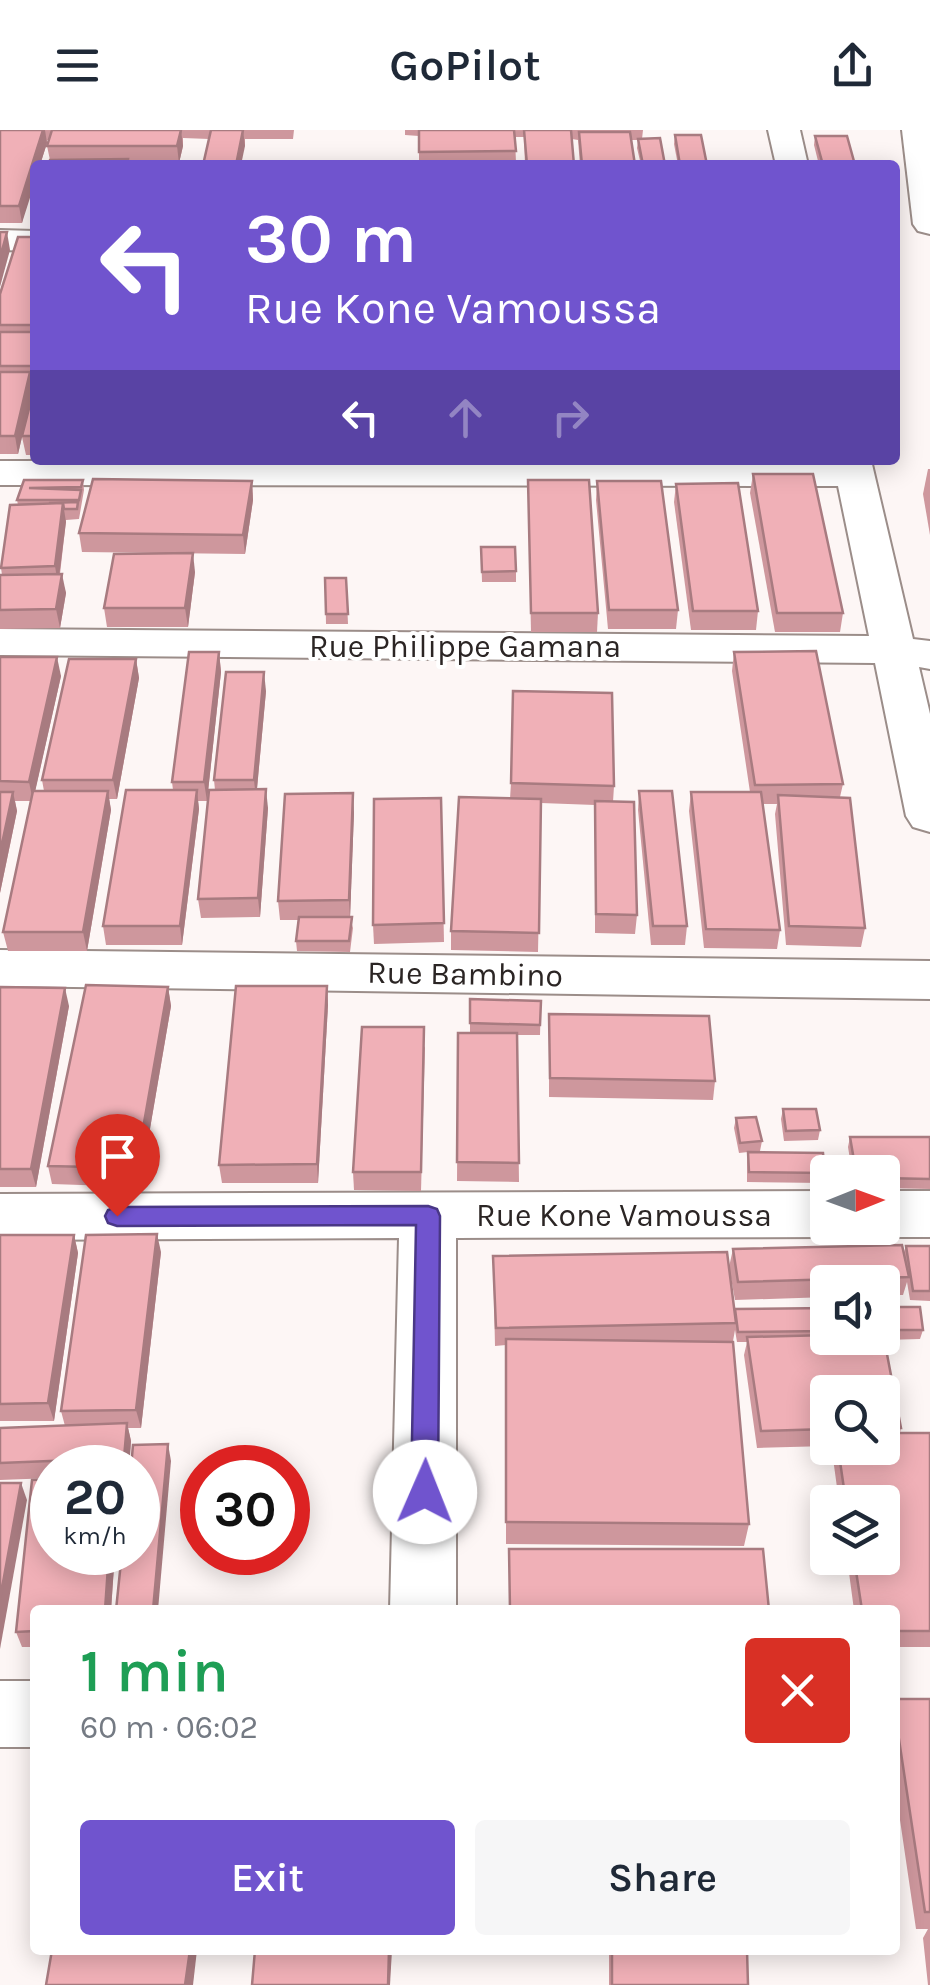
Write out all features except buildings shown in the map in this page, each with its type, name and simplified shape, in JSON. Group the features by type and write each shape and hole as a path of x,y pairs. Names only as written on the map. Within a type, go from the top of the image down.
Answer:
{"street":[{"path":"784,130 791,160"},
{"path":"918,130 930,224"},
{"path":"0,240 30,241"},
{"path":"0,473 854,467 912,652 930,816"},
{"name":"Rue Philippe Gamana","path":"0,642 912,652"},
{"name":"Rue Bambino","path":"0,968 930,980"},
{"name":"Rue Kone Vamoussa","path":"0,1217 810,1214"},
{"path":"900,1214 930,1214"},
{"path":"423,1605 428,1216"},
{"path":"0,1714 30,1714"}],"route":[{"path":"117,1216 428,1216 425,1492"}]}
